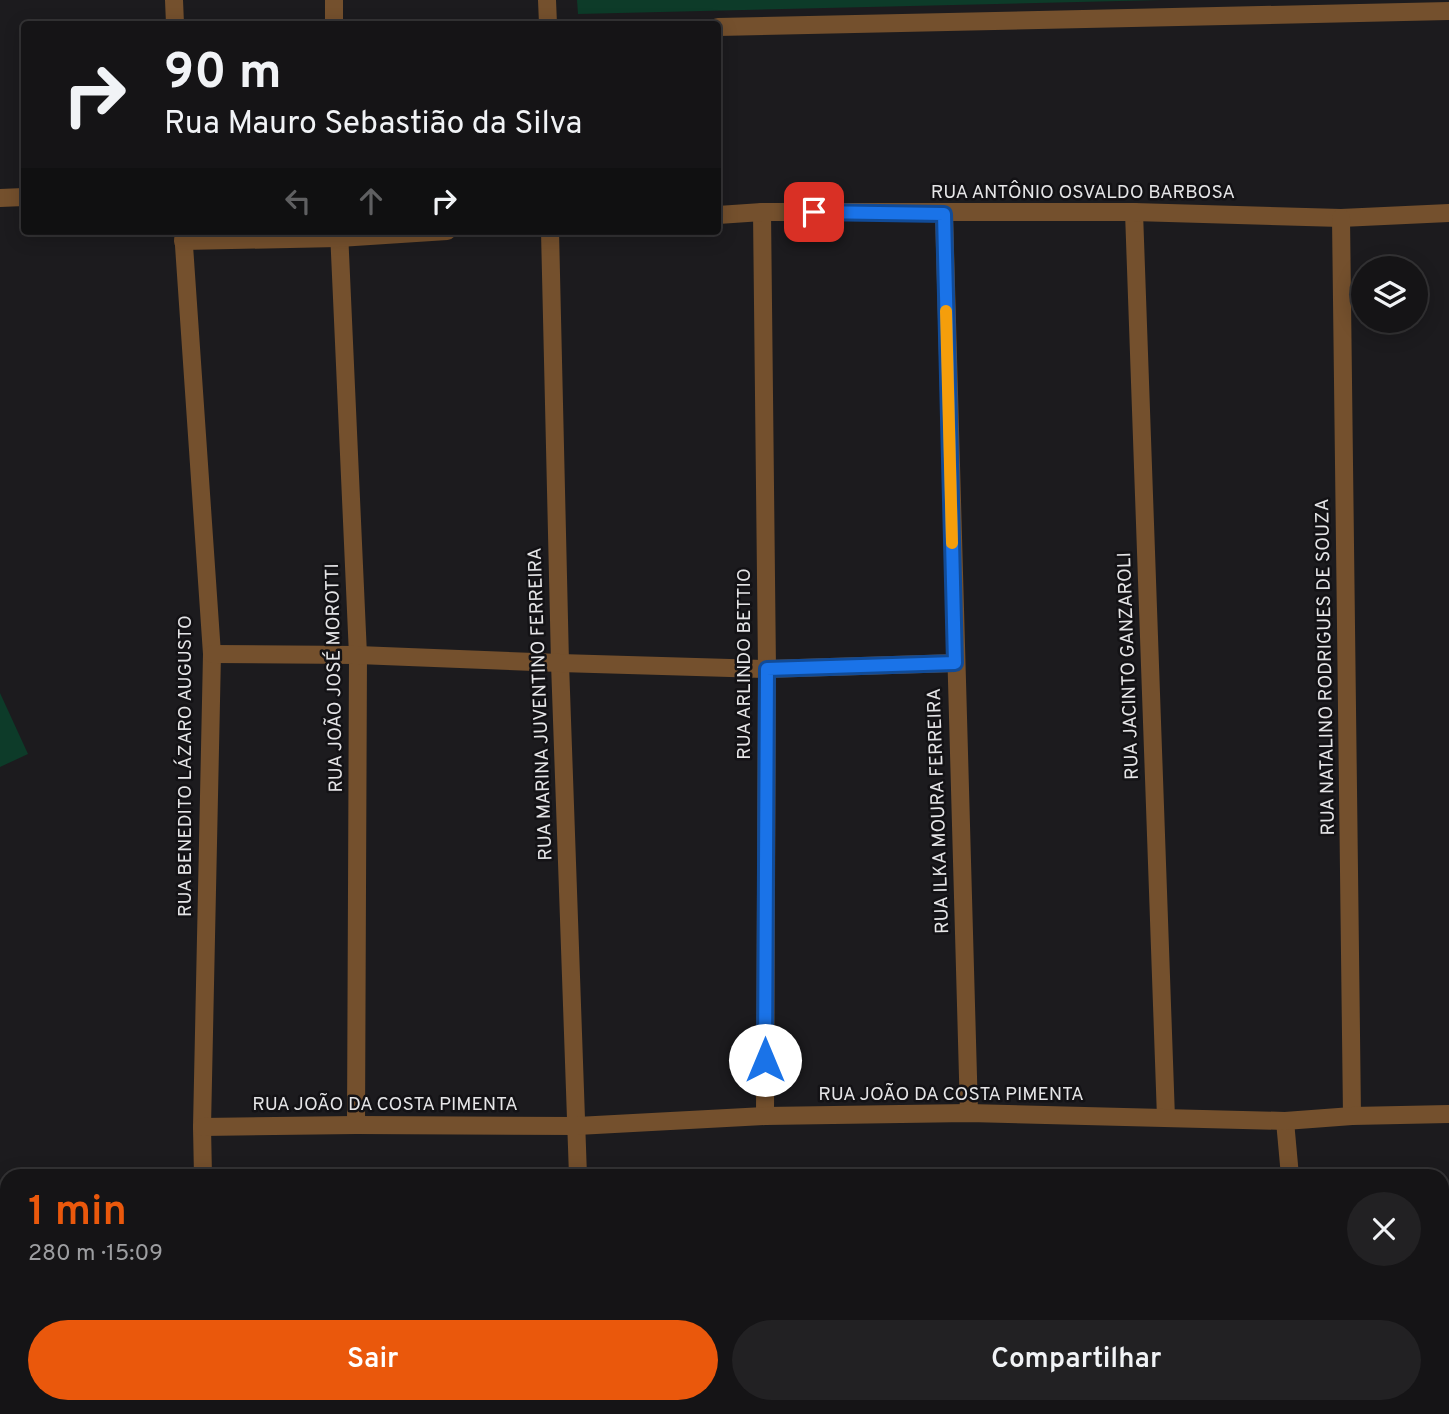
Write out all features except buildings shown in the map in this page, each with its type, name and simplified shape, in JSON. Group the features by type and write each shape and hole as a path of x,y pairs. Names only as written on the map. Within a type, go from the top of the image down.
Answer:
{"street":[{"path":"174,0 175,21"},
{"path":"334,0 334,21"},
{"path":"547,0 548,21"},
{"path":"721,27 1449,11"},
{"path":"0,198 21,197"},
{"name":"RUA ANTÔNIO OSVALDO BARBOSA","path":"721,215 762,212 1134,212 1341,218 1449,213"},
{"name":"RUA ARLINDO BETTIO","path":"762,212 767,669 765,1116"},
{"name":"RUA JACINTO GANZAROLI","path":"1134,212 1166,1118"},
{"name":"RUA ILKA MOURA FERREIRA","path":"944,214 969,1113"},
{"name":"RUA NATALINO RODRIGUES DE SOUZA","path":"1341,218 1352,1116"},
{"path":"183,236 261,235"},
{"name":"RUA JOÃO JOSÉ MOROTTI","path":"339,235 358,654 356,1125"},
{"name":"RUA MARINA JUVENTINO FERREIRA","path":"550,235 560,663 578,1169"},
{"name":"RUA BENEDITO LÁZARO AUGUSTO","path":"183,236 212,653 203,1169"},
{"path":"212,653 358,654 767,669 955,663"},
{"name":"RUA JOÃO DA COSTA PIMENTA","path":"202,1126 577,1126 765,1116 969,1113 1285,1121 1352,1116 1449,1114"},
{"path":"1285,1121 1289,1169"}],"green space":[{"path":"577,0 1162,0 578,14"},
{"path":"0,693 28,754 0,767"}],"slow traffic":[{"path":"946,311 952,543"}],"route":[{"path":"765,1060 767,669 955,663 944,214 814,212"}]}
